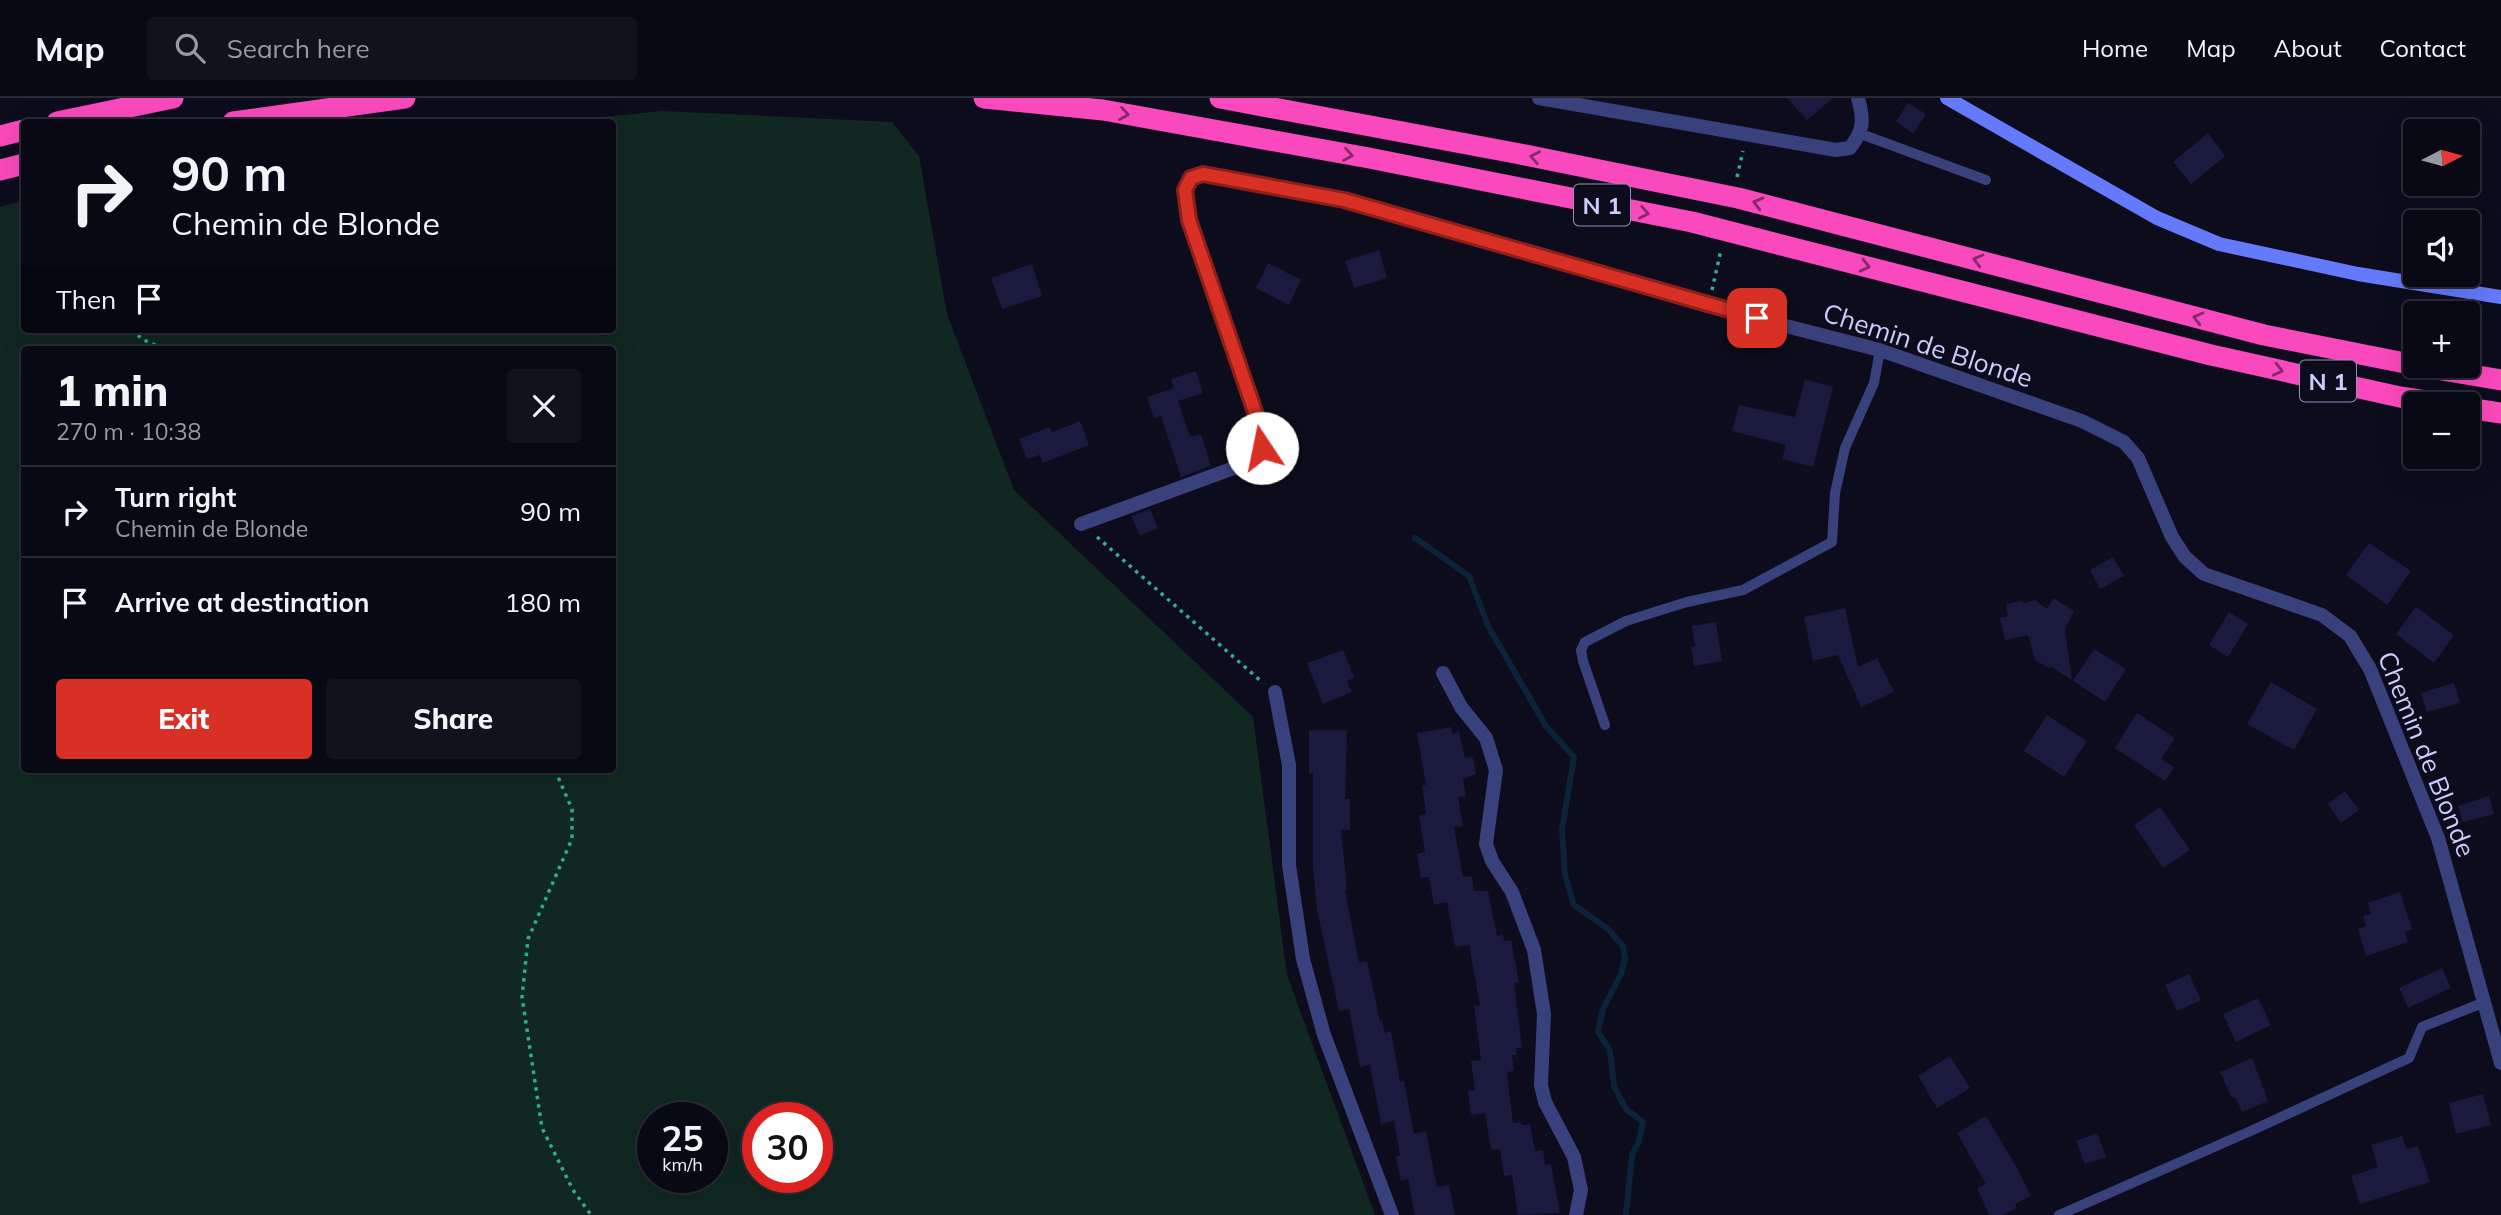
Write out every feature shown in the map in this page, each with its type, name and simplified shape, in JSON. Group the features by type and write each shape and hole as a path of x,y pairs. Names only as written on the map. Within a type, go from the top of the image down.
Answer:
{"highway":[{"path":"72,119 173,98"},
{"path":"254,119 405,98"},
{"name":"N 1","path":"984,98 1103,110 1369,158 1678,220 2211,355 2403,397"},
{"name":"N 1","path":"1220,98 1502,150 1738,198 2264,335 2403,362"},
{"path":"0,136 21,131"},
{"path":"0,170 21,166"},
{"name":"N 1","path":"2480,376 2501,380"},
{"path":"2480,410 2501,413"}],"street":[{"path":"1539,98 1836,150 1850,148 1861,134 1858,98"},
{"path":"1947,98 2157,218 2219,244 2358,274 2501,297"},
{"name":"Chemin de Blonde","path":"1081,524 1253,461 1262,448 1263,435 1189,220 1185,190 1191,178 1203,174 1344,200 1695,302 1880,350 2082,421 2124,442 2138,458 2172,537 2185,557 2204,575 2322,615 2350,636 2370,669 2438,838 2501,1063"},
{"path":"1443,673 1450,690 1486,738 1496,770 1486,844 1492,861 1512,892 1534,950 1544,1014 1541,1084 1545,1102 1574,1157 1581,1190 1576,1215"},
{"path":"1275,692 1289,765 1289,865 1303,959 1324,1035 1392,1215"}],"lane":[{"path":"1861,134 1986,180"},
{"path":"0,176 21,166"},
{"path":"1605,725 1583,661 1581,650 1585,642 1626,621 1687,602 1743,590 1832,542 1835,492 1845,448 1874,383 1880,350"},
{"path":"2059,1215 2409,1059 2422,1027 2484,1002"}],"path":[{"path":"136,333 157,346"},
{"path":"1081,524 1275,692"},
{"path":"556,773 572,810 572,839 528,939 522,997 542,1128 573,1190 591,1215"}],"green space":[{"path":"663,111 892,122 919,156 947,314 1014,490 1253,717 1287,975 1375,1215 0,1215 0,207 21,201 21,333 616,333 616,119 582,119"}],"building":[{"path":"1787,98 1833,98 1807,120"},
{"path":"1908,103 1926,114 1913,134 1896,121"},
{"path":"2208,133 2225,156 2191,184 2173,162"},
{"path":"1379,250 1387,278 1354,288 1345,261"},
{"path":"1268,263 1301,280 1289,305 1256,288"},
{"path":"1032,264 1042,296 1002,309 991,278"},
{"path":"1196,371 1203,393 1178,401 1190,437 1201,434 1211,466 1181,477 1161,416 1154,418 1147,397 1174,388 1171,379"},
{"path":"1805,379 1833,387 1813,467 1782,459 1786,445 1732,431 1739,405 1795,417"},
{"path":"1080,421 1089,445 1043,463 1040,455 1027,459 1019,439 1050,427 1052,432"},
{"path":"1150,509 1158,528 1140,536 1131,516"},
{"path":"2369,543 2411,571 2387,605 2346,575"},
{"path":"2113,557 2124,576 2100,589 2090,570"},
{"path":"2053,598 2074,611 2065,630 2072,680 2035,660 2028,635 2005,640 2000,618 2008,616 2006,604 2035,600 2047,609"},
{"path":"2416,607 2454,635 2434,663 2396,634"},
{"path":"1845,608 1858,667 1877,658 1894,692 1861,707 1838,655 1813,661 1804,617"},
{"path":"2229,612 2248,624 2228,657 2209,645"},
{"path":"1716,622 1722,661 1694,666 1692,626"},
{"path":"2094,649 2126,669 2105,702 2073,681"},
{"path":"1343,650 1354,678 1347,681 1352,692 1323,704 1307,663"},
{"path":"2271,682 2317,709 2294,750 2247,724"},
{"path":"2454,683 2460,703 2427,712 2421,693"},
{"path":"2137,713 2175,738 2161,759 2174,767 2165,781 2115,748"},
{"path":"2047,715 2087,741 2064,777 2024,751"},
{"path":"1451,727 1452,733 1459,732 1465,758 1473,757 1476,774 1463,779 1466,796 1458,797 1463,826 1454,827 1463,877 1472,876 1474,891 1488,891 1497,936 1503,935 1504,941 1511,940 1519,982 1514,983 1522,1048 1516,1048 1517,1055 1512,1055 1514,1071 1507,1072 1513,1123 1530,1124 1535,1151 1543,1150 1545,1165 1551,1164 1560,1213 1518,1215 1512,1175 1504,1176 1500,1149 1491,1150 1485,1113 1471,1115 1468,1091 1475,1090 1471,1061 1481,1060 1474,1006 1480,1005 1469,945 1455,947 1447,902 1434,905 1429,877 1421,878 1417,854 1425,852 1419,816 1426,814 1422,785 1426,785 1417,733"},
{"path":"1309,730 1347,730 1345,799 1350,799 1350,830 1341,830 1345,890 1359,963 1367,961 1380,1021 1382,1020 1385,1033 1391,1031 1400,1082 1404,1081 1414,1134 1426,1131 1437,1187 1449,1185 1455,1215 1415,1215 1408,1179 1401,1181 1394,1121 1381,1124 1370,1065 1360,1067 1349,1009 1339,1011 1317,910"},
{"path":"2345,791 2359,810 2341,823 2328,804"},
{"path":"2489,796 2494,814 2463,822 2458,806"},
{"path":"2160,807 2190,850 2163,868 2134,825"},
{"path":"2400,892 2412,929 2405,932 2408,942 2366,956 2358,929 2366,926 2363,916 2371,914 2368,903"},
{"path":"2442,968 2451,988 2408,1008 2399,988"},
{"path":"2189,974 2201,1000 2177,1011 2165,985"},
{"path":"2258,998 2271,1025 2236,1042 2223,1014"},
{"path":"1950,1056 1970,1088 1937,1108 1918,1076"},
{"path":"2252,1058 2268,1101 2242,1112 2220,1072"},
{"path":"2483,1094 2491,1125 2456,1134 2449,1103"},
{"path":"1986,1116 2031,1196 2015,1204 2017,1208 2002,1215 1989,1215 1977,1188 1986,1184 1957,1133"},
{"path":"2097,1133 2106,1157 2085,1164 2076,1141"},
{"path":"2402,1136 2406,1149 2418,1146 2430,1182 2360,1204 2351,1176 2378,1167 2371,1145"}],"waterway":[{"path":"1415,538 1469,576 1488,626 1546,726 1574,757 1562,830 1565,875 1574,905 1608,929 1623,946 1625,959 1621,974 1603,1009 1598,1031 1610,1051 1614,1086 1626,1109 1643,1122 1639,1141 1632,1155 1626,1215"}],"route":[{"path":"1262,448 1263,435 1189,220 1185,190 1191,178 1203,174 1344,200 1757,318"}]}
